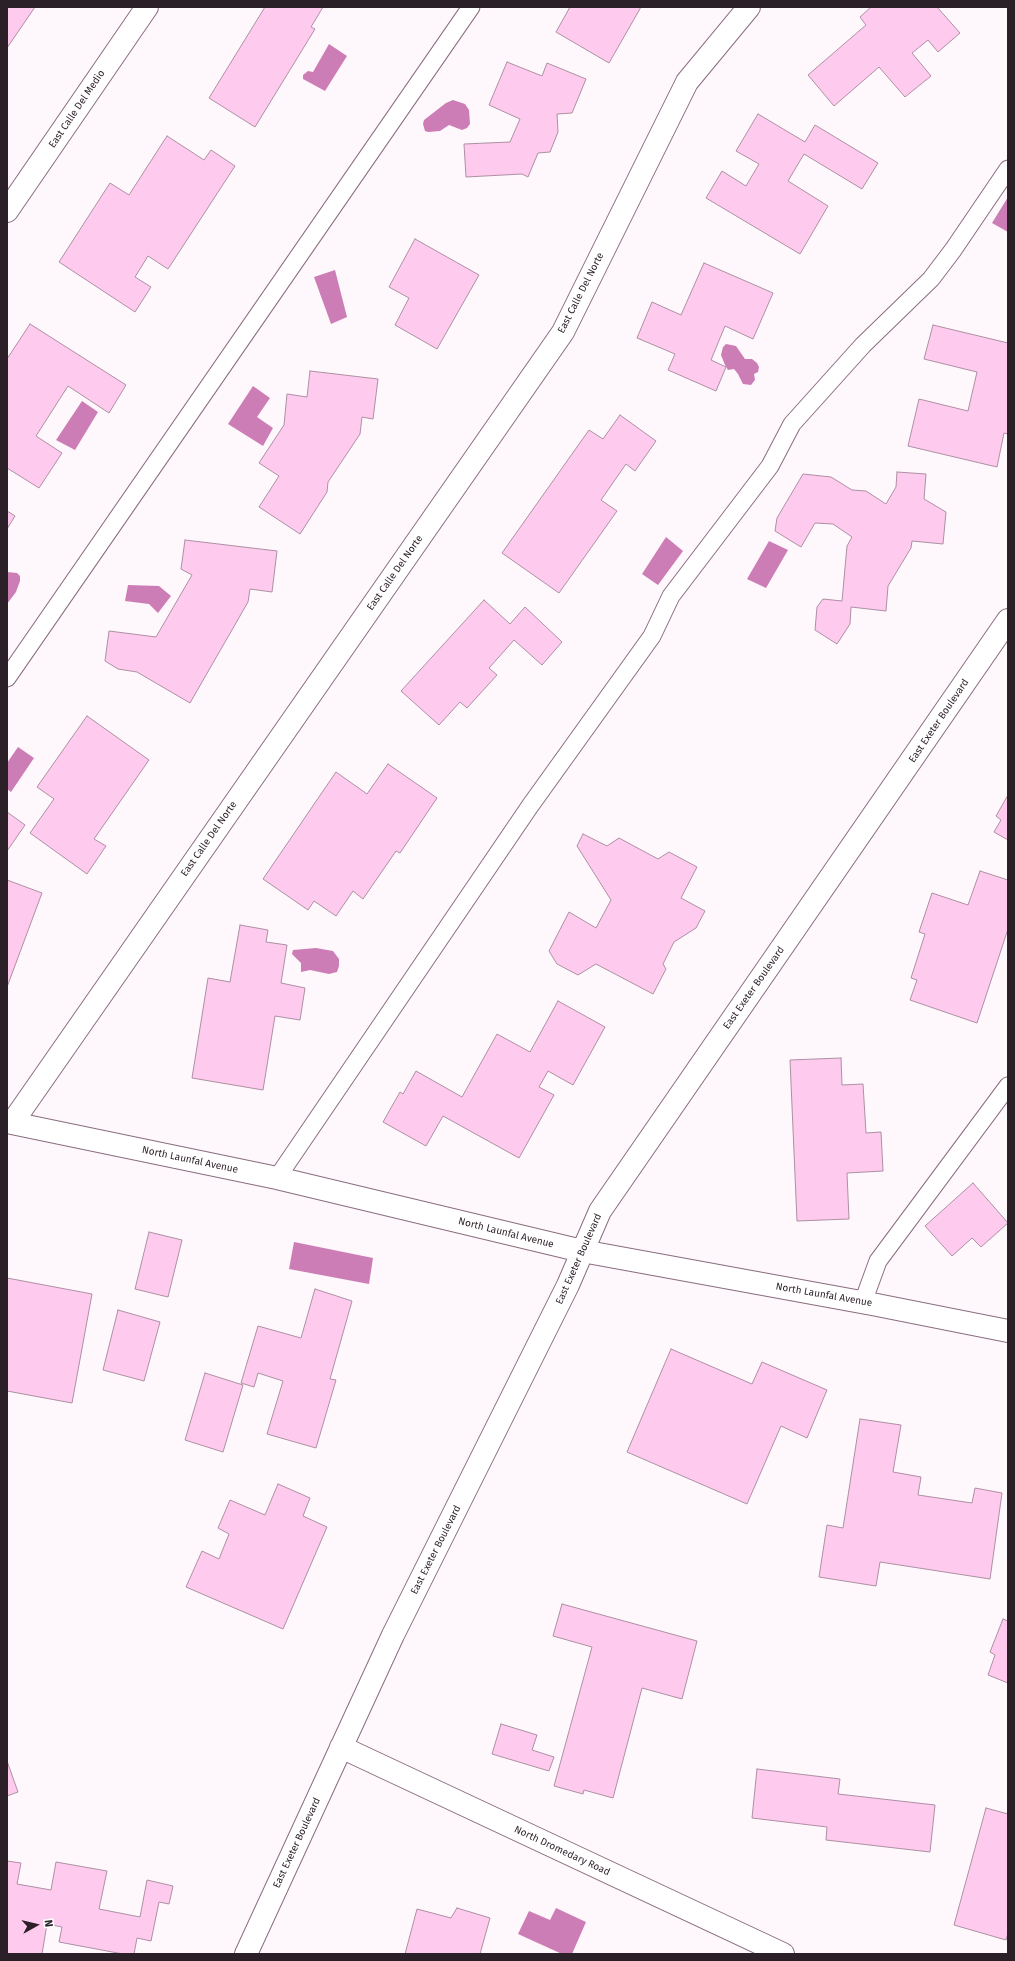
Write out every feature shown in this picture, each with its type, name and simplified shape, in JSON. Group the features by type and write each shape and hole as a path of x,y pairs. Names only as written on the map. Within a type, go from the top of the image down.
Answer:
{"street":[{"name":"East Calle Del Medio","path":"7,211 147,7"},
{"name":"East Calle Del Norte","path":"9,1122 563,332 687,82 749,7"},
{"name":"East Exeter Boulevard","path":"246,1954 394,1635 568,1285 600,1211 1008,620"},
{"name":"North Launfal Avenue","path":"9,1122 277,1178 582,1251 863,1302 1008,1331"},
{"name":"North Dromedary Road","path":"341,1747 783,1954"}],"lane":[{"path":"7,678 471,7"},
{"path":"277,1178 530,806 652,636 671,596 770,466 792,424 863,345 931,279 953,250 1008,169"},
{"path":"863,1302 878,1261 1008,1086"}],"shaded area":[{"path":"329,44 347,56 325,91 303,79 303,75 308,71 313,72"},
{"path":"453,100 465,104 469,110 470,124 467,128 462,130 449,125 440,131 425,131 423,124 424,120 446,103"},
{"path":"1008,197 1008,232 992,223"},
{"path":"335,270 347,317 331,324 314,277"},
{"path":"726,344 736,346 745,359 752,359 757,363 759,367 758,372 754,374 755,380 751,385 743,384 734,369 728,370 721,355 723,347"},
{"path":"253,386 270,398 257,417 273,428 263,446 228,424"},
{"path":"82,401 98,412 75,450 56,440"},
{"path":"666,537 683,551 658,585 642,574"},
{"path":"769,541 788,550 766,588 747,579"},
{"path":"7,572 17,573 20,576 20,581 16,592 7,604"},
{"path":"128,585 159,586 171,596 158,613 149,604 125,601"},
{"path":"18,747 34,758 11,792 7,789 7,763"},
{"path":"316,948 333,951 339,959 337,972 329,974 310,970 301,972 301,963 292,954 293,950"},
{"path":"294,1242 373,1258 369,1284 289,1269"},
{"path":"556,1908 586,1922 572,1954 562,1954 518,1934 529,1911 550,1920"}],"building":[{"path":"7,7 35,7 7,48"},
{"path":"265,7 323,7 311,27 315,29 255,127 209,98"},
{"path":"570,7 641,7 609,63 556,32"},
{"path":"871,7 937,7 960,33 938,52 928,40 912,53 931,76 905,97 879,67 834,106 808,75 866,25 860,17"},
{"path":"507,62 542,76 547,63 586,79 572,113 557,114 558,132 550,152 538,153 528,177 522,174 466,177 464,144 510,142 520,119 489,105"},
{"path":"758,114 805,142 815,125 878,163 862,189 804,154 788,181 828,206 800,254 706,198 722,171 746,186 759,164 736,151"},
{"path":"167,136 204,160 211,150 235,166 168,269 148,256 135,277 151,287 135,312 59,262 110,183 129,195"},
{"path":"415,239 479,275 437,349 395,325 409,298 389,287"},
{"path":"704,263 773,293 753,339 725,326 711,360 726,367 716,391 668,370 675,354 637,338 652,302 681,315"},
{"path":"30,324 126,385 109,413 68,386 36,436 62,453 39,488 7,468 7,359"},
{"path":"933,325 1008,343 1008,434 1004,433 997,467 908,446 919,399 968,411 977,372 924,359"},
{"path":"310,371 378,379 373,419 362,417 360,434 328,482 327,492 300,534 259,507 279,476 259,463 284,425 287,394 307,397"},
{"path":"620,415 656,441 635,471 626,464 601,500 617,511 559,593 502,553 589,430 603,439"},
{"path":"897,472 926,474 924,499 946,512 943,544 912,541 911,548 888,586 886,611 851,607 850,624 837,644 815,630 817,607 823,599 842,601 847,546 852,537 833,524 815,523 801,547 775,531 777,518 803,474 831,477 852,490 866,491 886,504 896,487"},
{"path":"7,511 15,516 7,529"},
{"path":"185,540 277,551 272,592 250,589 248,602 190,703 137,672 118,669 105,661 109,631 156,637 192,575 181,569"},
{"path":"484,600 510,624 525,607 562,642 542,665 514,640 489,668 497,675 467,708 460,702 439,725 401,691"},
{"path":"87,716 149,760 94,839 106,846 87,874 30,833 54,799 37,787"},
{"path":"388,764 437,798 400,853 396,851 363,899 353,891 336,916 314,901 308,910 263,879 336,772 367,794"},
{"path":"1008,795 1008,840 994,832 1001,820 996,816"},
{"path":"7,812 25,825 7,851"},
{"path":"583,834 607,846 619,838 658,859 669,852 697,867 681,898 705,911 696,928 674,942 663,964 666,969 653,994 596,964 578,975 557,964 549,951 569,912 596,928 611,900 577,846"},
{"path":"980,871 1008,880 1008,929 977,1023 910,1000 917,980 911,978 925,934 919,932 932,893 968,905"},
{"path":"7,880 42,893 7,987"},
{"path":"240,925 268,930 266,942 287,945 281,983 305,988 300,1020 275,1016 263,1090 192,1078 208,978 230,982"},
{"path":"558,1001 605,1027 573,1085 548,1071 539,1087 554,1095 519,1158 443,1116 426,1146 383,1122 400,1092 403,1094 416,1071 462,1097 497,1034 530,1052"},
{"path":"841,1058 842,1085 863,1084 866,1133 881,1132 883,1171 847,1173 849,1219 797,1221 790,1060"},
{"path":"973,1183 1008,1223 981,1247 972,1238 952,1256 925,1226"},
{"path":"149,1232 182,1240 168,1297 135,1289"},
{"path":"7,1278 92,1294 72,1403 7,1391"},
{"path":"315,1289 352,1301 330,1379 336,1380 316,1448 267,1434 283,1381 258,1373 254,1387 241,1383 258,1326 301,1338"},
{"path":"118,1310 160,1322 144,1381 103,1370"},
{"path":"671,1349 752,1384 762,1362 827,1390 807,1438 781,1426 747,1504 627,1452"},
{"path":"205,1373 243,1385 223,1452 185,1440"},
{"path":"860,1419 901,1425 893,1472 921,1477 918,1495 972,1503 975,1488 1002,1493 990,1579 880,1562 876,1586 819,1577 827,1525 843,1528"},
{"path":"278,1484 310,1498 303,1516 327,1527 283,1629 186,1587 202,1551 219,1559 229,1534 218,1528 230,1500 265,1515"},
{"path":"562,1604 697,1641 682,1699 642,1688 613,1798 584,1790 583,1794 554,1786 592,1647 553,1636"},
{"path":"1003,1619 1008,1621 1008,1683 988,1675 995,1655 990,1652"},
{"path":"501,1724 537,1735 532,1750 554,1757 549,1771 492,1754"},
{"path":"7,1761 18,1792 7,1796"},
{"path":"757,1769 840,1779 838,1794 935,1805 930,1852 826,1840 827,1827 752,1818"},
{"path":"986,1808 1008,1814 1008,1933 1006,1940 954,1925"},
{"path":"7,1861 21,1863 17,1884 51,1890 56,1862 107,1871 99,1909 140,1917 147,1880 173,1886 169,1904 159,1902 151,1941 137,1938 134,1954 123,1954 59,1942 62,1927 47,1924 42,1954 7,1954"},
{"path":"457,1908 490,1918 480,1954 405,1954 417,1909 451,1918"}]}
